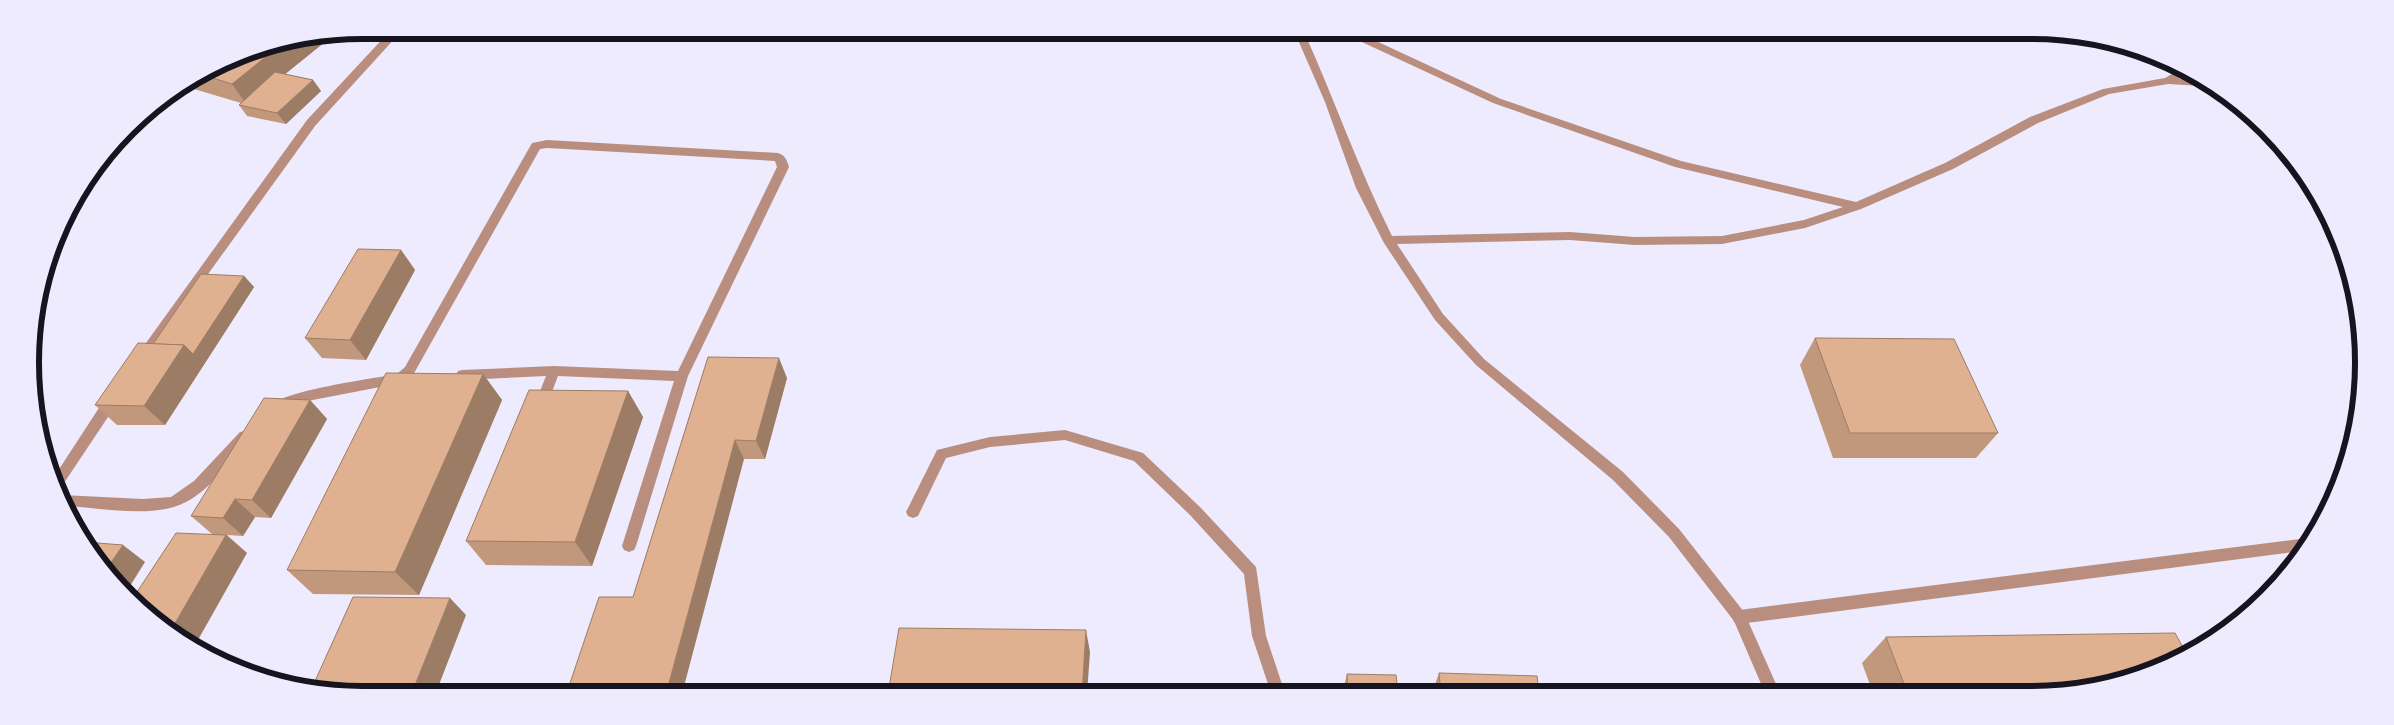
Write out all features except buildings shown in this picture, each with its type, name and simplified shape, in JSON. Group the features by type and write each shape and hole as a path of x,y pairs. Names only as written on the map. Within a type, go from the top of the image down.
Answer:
{"street":[{"path":"136,365 311,123 388,39"},
{"path":"1302,39 1330,102 1362,188 1388,240 1438,317 1480,362 1618,476 1674,533 1739,617 1770,686"},
{"path":"1365,39 1497,101 1679,164 1857,206"},
{"path":"2168,81 2179,74"},
{"path":"1388,240 1505,236 1570,236 1635,241 1722,240 1805,224 1857,206 1949,166 2034,120 2107,91 2168,81 2195,83"},
{"path":"401,378 409,371 536,146 547,144 778,157 782,161 783,168 682,376 629,546"},
{"path":"536,416 554,371"},
{"path":"449,376 554,371 682,376"},
{"path":"269,411 295,398 401,378 420,377"},
{"path":"61,480 118,389"},
{"path":"69,500 154,506 181,499 209,474 255,425"},
{"path":"913,512 942,454 990,442 1065,435 1138,457 1195,511 1251,571 1259,636 1275,686"},
{"path":"1739,617 2299,545"}]}
